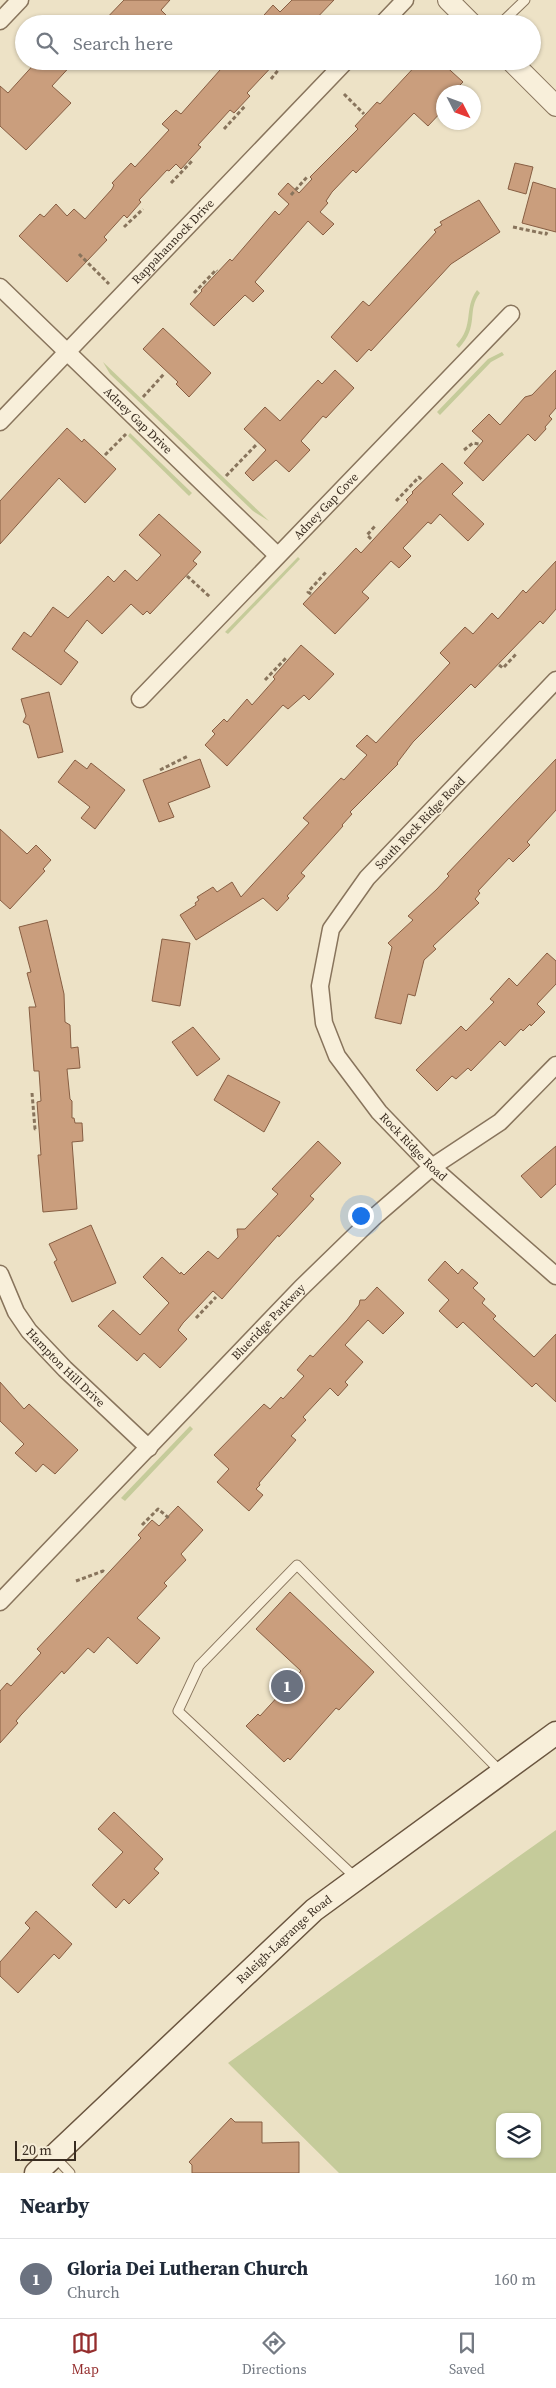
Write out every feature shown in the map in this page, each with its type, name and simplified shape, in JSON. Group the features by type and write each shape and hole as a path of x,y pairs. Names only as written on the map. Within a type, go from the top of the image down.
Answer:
{"main road":[{"name":"Raleigh-Lagrange Road","path":"36,2173 314,1910 556,1733"}],"street":[{"path":"0,21 20,0"},
{"path":"391,15 405,0"},
{"path":"448,0 463,15"},
{"name":"Rappahannock Drive","path":"0,422 337,70"},
{"path":"520,70 556,106"},
{"name":"Adney Gap Drive","path":"0,287 277,555"},
{"name":"Adney Gap Cove","path":"140,699 511,314"},
{"name":"South Rock Ridge Road","path":"320,986 332,929 367,878 556,680"},
{"name":"Rock Ridge Road","path":"320,986 324,1023 337,1056 379,1112 432,1167 556,1276"},
{"name":"Blueridge Parkway","path":"0,1602 308,1282 373,1218 432,1167 500,1122 556,1065"},
{"name":"Hampton Hill Drive","path":"0,1274 16,1312 29,1331 65,1369 149,1448"}],"lane":[{"path":"509,15 525,0"},
{"path":"356,1878 178,1711 199,1666 297,1565 501,1772"},
{"path":"54,2156 70,2173"}],"path":[{"path":"271,79 278,70"},
{"path":"344,94 364,114"},
{"path":"224,129 246,105"},
{"path":"171,183 193,160"},
{"path":"291,195 307,177"},
{"path":"124,227 143,209"},
{"path":"513,227 546,234 547,232"},
{"path":"79,254 112,287"},
{"path":"194,293 217,271"},
{"path":"143,397 164,374"},
{"path":"105,455 129,432"},
{"path":"464,450 473,443 479,444"},
{"path":"226,476 257,444"},
{"path":"396,501 419,477 422,480"},
{"path":"371,539 367,535 376,525"},
{"path":"311,594 308,592 326,572"},
{"path":"187,576 210,597"},
{"path":"499,665 502,668 517,653"},
{"path":"265,680 286,658"},
{"path":"160,770 188,756"},
{"path":"32,1093 35,1129 37,1129"},
{"path":"196,1318 216,1297"},
{"path":"142,1525 158,1509 170,1518"},
{"path":"76,1581 103,1572 106,1573"}],"green space":[{"path":"477,290 480,293 474,306 469,332 459,348 456,345 465,331 470,304"},
{"path":"502,352 504,355 491,362 440,415 437,412 488,359"},
{"path":"103,362 269,521 253,511 110,374"},
{"path":"130,433 192,493 189,496 128,436"},
{"path":"298,557 300,559 228,634 225,632"},
{"path":"190,1426 193,1429 125,1501 121,1498"},
{"path":"556,1830 556,2173 339,2173 228,2063"}],"building":[{"path":"124,0 170,0 161,10 166,15 110,15"},
{"path":"292,0 334,0 320,15 264,15 273,5 280,12"},
{"path":"29,70 67,70 52,86 71,103 26,150 0,126 0,86 8,93"},
{"path":"220,70 269,70 247,93 250,96 234,113 230,110 198,145 201,147 181,169 176,164 169,171 167,170 139,200 141,202 127,218 124,215 104,237 107,240 67,282 19,236 40,214 44,217 56,204 67,216 74,209 85,219 112,189 114,185 112,183 131,163 135,167 169,130 162,124 176,110 181,114"},
{"path":"412,70 450,70 463,82 460,85 436,85 436,117 428,126 414,113 356,173 353,170 332,192 326,201 328,203 320,212 334,224 323,235 308,221 255,282 264,291 253,302 245,295 214,326 190,304 230,259 232,261 275,211 279,215 289,204 278,194 288,183 299,193 312,179 310,177 358,129 355,126 377,102 380,104"},
{"path":"515,163 533,167 526,194 508,189"},
{"path":"533,182 556,189 556,232 522,223"},
{"path":"479,200 500,232 451,264 371,351 369,349 357,362 331,337 363,301 369,306 436,232 434,230 442,225 440,222"},
{"path":"163,328 211,373 189,397 176,384 178,382 143,349"},
{"path":"335,370 354,388 326,418 323,416 301,441 310,450 289,472 276,460 253,481 245,473 266,450 244,429 265,407 280,421 318,380 322,384"},
{"path":"556,370 556,408 549,416 552,419 545,427 546,429 535,441 528,434 483,481 464,463 483,441 472,431 489,414 500,425 525,397 532,395"},
{"path":"67,428 82,442 84,439 116,469 85,503 59,478 0,544 0,501"},
{"path":"442,463 463,483 452,494 484,524 468,541 440,514 431,524 428,522 403,548 411,556 399,568 391,561 362,592 369,598 335,634 303,604 356,548 361,553 408,502 406,500 412,492"},
{"path":"159,514 201,552 193,561 197,564 150,614 147,611 143,615 131,604 102,634 87,620 64,651 78,662 61,685 12,649 24,632 31,637 53,607 68,618 108,576 114,582 125,570 137,581 161,555 139,535"},
{"path":"556,561 556,609 543,624 540,621 475,688 471,684 413,742 398,764 350,812 352,814 343,826 301,873 305,876 287,896 289,898 277,911 263,898 196,940 180,915 196,905 195,903 199,900 197,897 213,887 217,892 232,882 241,897 309,823 303,818 341,778 344,780 367,755 356,746 367,735 376,743 450,663 440,653 465,627 473,634 492,613 498,619 523,590 526,593"},
{"path":"301,645 334,674 309,700 304,695 288,709 283,705 227,766 205,745 215,734 212,731 224,719 227,722 247,699 252,705"},
{"path":"49,692 63,752 38,758 29,725 23,722 26,716 21,699"},
{"path":"200,759 210,787 168,803 174,817 159,822 143,780"},
{"path":"556,759 556,810 527,842 530,845 513,862 509,858 478,891 480,893 475,899 479,903 433,946 436,949 424,960 415,996 408,994 401,1024 375,1018 392,947 388,943 413,920 408,916 437,889 449,876 447,874"},
{"path":"75,760 87,769 91,763 125,790 95,829 81,818 90,807 58,782"},
{"path":"0,829 27,854 36,845 51,860 43,869 45,871 10,909 0,900"},
{"path":"47,920 64,994 65,1022 70,1025 71,1048 78,1047 80,1068 67,1069 70,1099 72,1101 72,1118 74,1118 75,1123 82,1123 83,1141 72,1142 77,1209 43,1212 38,1155 41,1155 37,1102 41,1101 39,1071 34,1071 29,1007 36,1007 27,973 31,972 19,927"},
{"path":"162,939 190,943 180,1006 152,1001"},
{"path":"547,953 556,961 556,984 537,1004 545,1012 531,1026 530,1024 523,1031 521,1029 505,1046 500,1041 471,1071 468,1068 456,1079 452,1076 437,1091 416,1070 461,1026 466,1031 494,1002 490,999 509,978 517,986"},
{"path":"193,1027 220,1059 197,1076 172,1042"},
{"path":"228,1075 280,1102 264,1132 214,1100"},
{"path":"318,1141 341,1163 310,1196 314,1199 279,1237 278,1235 222,1299 213,1291 183,1323 178,1330 187,1339 160,1368 144,1353 137,1361 98,1326 113,1310 140,1335 169,1303 143,1277 162,1257 180,1274 181,1272 184,1275 208,1251 218,1259 238,1237 237,1229 245,1229 278,1194 272,1189"},
{"path":"556,1146 556,1184 541,1198 521,1176"},
{"path":"91,1225 116,1283 72,1302 54,1262 57,1260 49,1244"},
{"path":"445,1261 458,1274 462,1269 478,1283 473,1288 485,1299 482,1303 496,1316 493,1319 534,1357 556,1334 556,1402 536,1383 532,1387 463,1322 457,1328 439,1311 449,1300 428,1280"},
{"path":"377,1287 404,1313 383,1334 368,1320 345,1345 363,1362 345,1382 348,1385 338,1396 330,1388 303,1417 306,1420 291,1436 296,1440 259,1483 260,1485 256,1489 263,1495 249,1511 217,1482 229,1469 214,1455 264,1404 270,1409 281,1397 283,1399 304,1376 297,1370 310,1355 313,1357 347,1320 359,1305 360,1300 365,1300"},
{"path":"0,1382 24,1409 29,1404 78,1450 55,1474 43,1464 36,1472 15,1453 24,1444 0,1421"},
{"path":"178,1506 203,1530 181,1554 186,1560 164,1583 167,1586 137,1618 160,1638 137,1664 108,1637 94,1653 88,1648 64,1674 62,1671 21,1715 16,1721 18,1723 0,1743 0,1691 7,1683 11,1686 41,1653 37,1649 141,1538 138,1535 152,1520 159,1526"},
{"path":"290,1592 374,1672 339,1710 336,1708 290,1760 288,1758 284,1762 246,1726 258,1714 260,1716 301,1671 256,1629"},
{"path":"114,1812 163,1859 154,1869 159,1873 129,1904 124,1899 116,1908 92,1885 123,1852 98,1829"},
{"path":"36,1911 72,1944 59,1959 54,1954 18,1993 0,1976 0,1962 30,1928 25,1923"},
{"path":"231,2118 235,2122 262,2122 262,2143 299,2142 299,2173 192,2173 192,2165 189,2162"}],"place":[{"name":"Gloria Dei Lutheran Church","path":"287,1686"}]}
